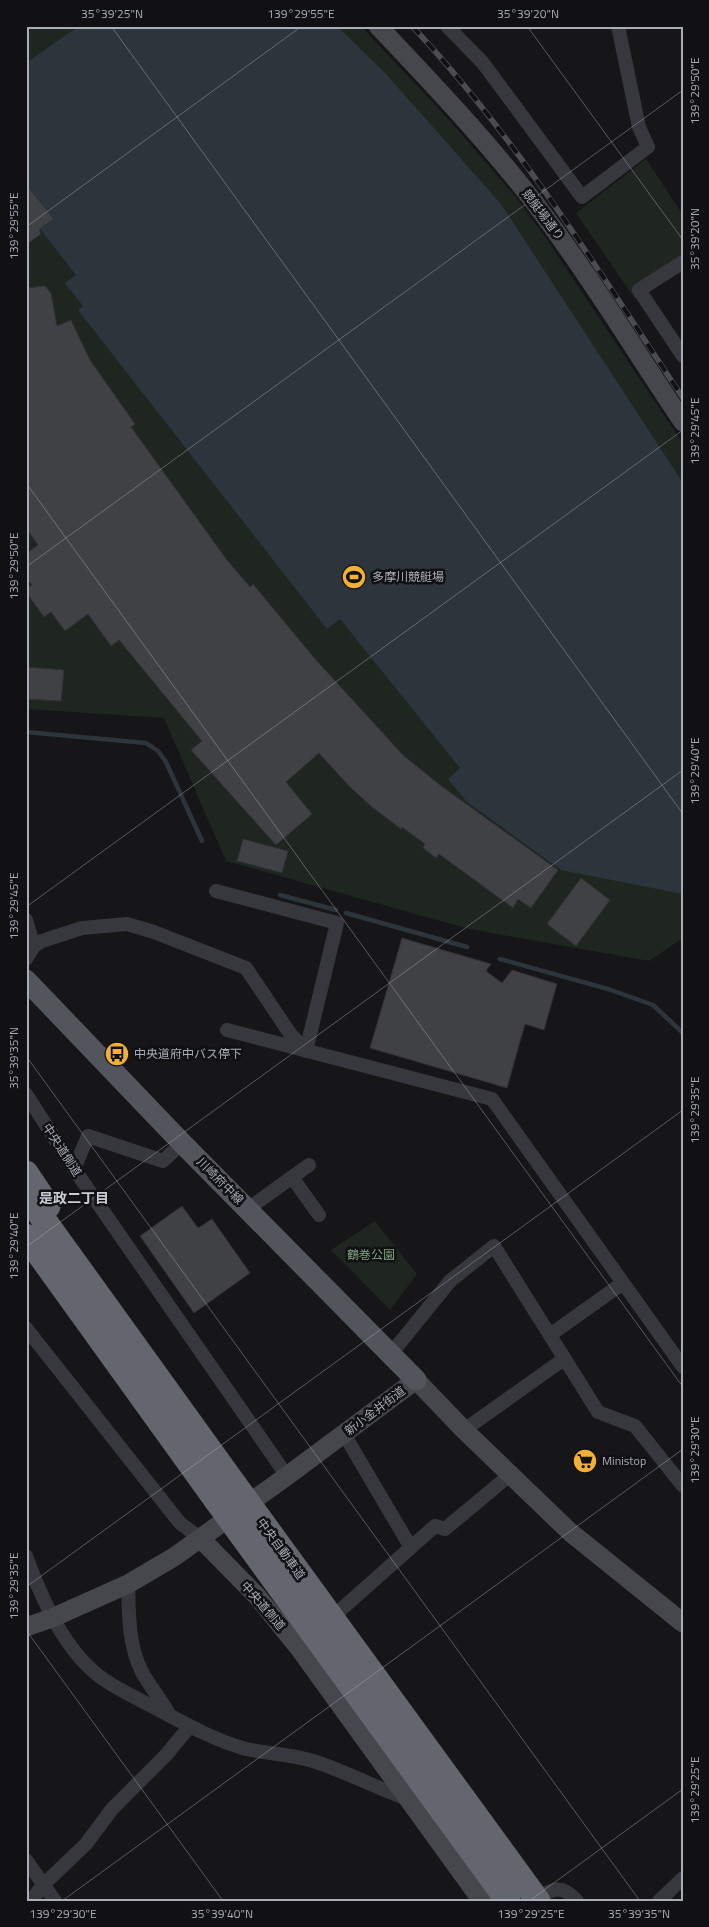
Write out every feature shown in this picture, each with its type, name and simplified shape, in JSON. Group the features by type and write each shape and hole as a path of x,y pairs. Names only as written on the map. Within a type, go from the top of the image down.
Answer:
{"highway":[{"path":"26,1173 203,1438"},
{"name":"中央自動車道","path":"26,1195 203,1438 226,1492 508,1901"},
{"name":"中央自動車道","path":"26,1236 189,1461 226,1492 538,1901"},
{"path":"26,1260 189,1461"}],"main road":[{"name":"川崎府中線","path":"26,980 182,1143 416,1380"}],"street":[{"name":"競艇場通り","path":"378,26 448,101 533,201 569,251 683,422"},
{"path":"451,27 482,63 582,197 648,147 639,127 618,26"},
{"path":"683,262 639,290 683,356"},
{"path":"216,891 337,923 306,1051"},
{"path":"26,920 34,946"},
{"path":"26,959 34,946 42,941 82,928 127,924 154,932 246,968 292,1036 306,1051"},
{"path":"227,1030 492,1099 683,1367"},
{"name":"中央道側道","path":"26,1094 74,1170 288,1476"},
{"path":"74,1170 88,1136 163,1161 182,1143"},
{"path":"248,1209 309,1165"},
{"path":"292,1177 319,1215"},
{"path":"390,1354 450,1281 494,1246 598,1412 635,1426 683,1486"},
{"path":"550,1335 623,1283"},
{"name":"中央道側道","path":"26,1328 180,1523 200,1538 256,1595 299,1648 482,1901"},
{"path":"464,1430 564,1359"},
{"name":"新小金井街道","path":"26,1627 52,1618 128,1584 174,1557 288,1476 416,1380 510,1475 591,1550 683,1623"},
{"path":"344,1434 410,1546"},
{"path":"299,1648 410,1546 435,1526 445,1529 510,1475"},
{"path":"26,1556 37,1587 52,1618 88,1666 104,1679 190,1726 246,1749 313,1761 408,1799"},
{"path":"128,1584 135,1656 169,1715"},
{"path":"30,1901 43,1885 86,1844 112,1809 166,1755 190,1726"},
{"path":"26,1860 54,1901"},
{"path":"659,1901 683,1878"},
{"path":"532,1901 553,1889 561,1889 577,1901"}],"green space":[{"name":"多摩川競艇場","path":"26,26 361,26 451,122 515,196 546,238 683,444 683,938 649,961 469,929 226,861 164,718 26,709"},
{"path":"646,159 683,215 683,264 635,299 576,213"},
{"name":"鶴巻公園","path":"375,1221 417,1274 390,1310 331,1250"}],"shaded area":[{"name":"多摩川競艇場","path":"79,26 337,26 386,74 501,204 683,483 683,894 561,870 467,802 448,779 460,768 340,619 327,629 78,310 83,306 65,283 76,275 26,211 26,63"}],"building":[{"path":"26,184 54,219 39,230 41,234 26,245"},
{"path":"45,286 51,293 57,326 71,320 90,360 135,424 131,427 227,560 250,587 253,584 316,660 403,755 440,785 558,870 531,908 518,899 513,908 439,854 436,858 423,848 425,844 372,807 350,787 319,753 286,782 312,814 276,845 191,750 202,741 119,640 111,646 88,614 65,631 51,612 44,617 26,592 26,589 32,585 26,578 26,554 38,545 26,528 26,288"},
{"path":"26,667 64,670 61,701 26,699"},
{"path":"243,839 288,851 282,873 237,861"},
{"path":"581,878 610,900 576,946 547,924"},
{"path":"402,938 491,964 486,971 502,983 512,970 557,984 544,1030 525,1024 507,1088 370,1048"},
{"path":"182,1206 198,1228 212,1219 250,1273 194,1313 140,1236"}],"waterway":[{"path":"26,732 146,743 158,751 166,762 202,841"},
{"path":"280,895 336,910"},
{"path":"346,913 467,947"},
{"path":"500,959 608,989 653,1005 683,1033"}],"railway":[{"path":"412,26 487,113 521,159 588,254 683,398"}],"place":[{"name":"多摩川競艇場","path":"354,577"},
{"name":"中央道府中バス停下","path":"117,1054"},
{"name":"Ministop","path":"585,1461"}],"district":[{"name":"是政二丁目","path":"74,1198"}]}
